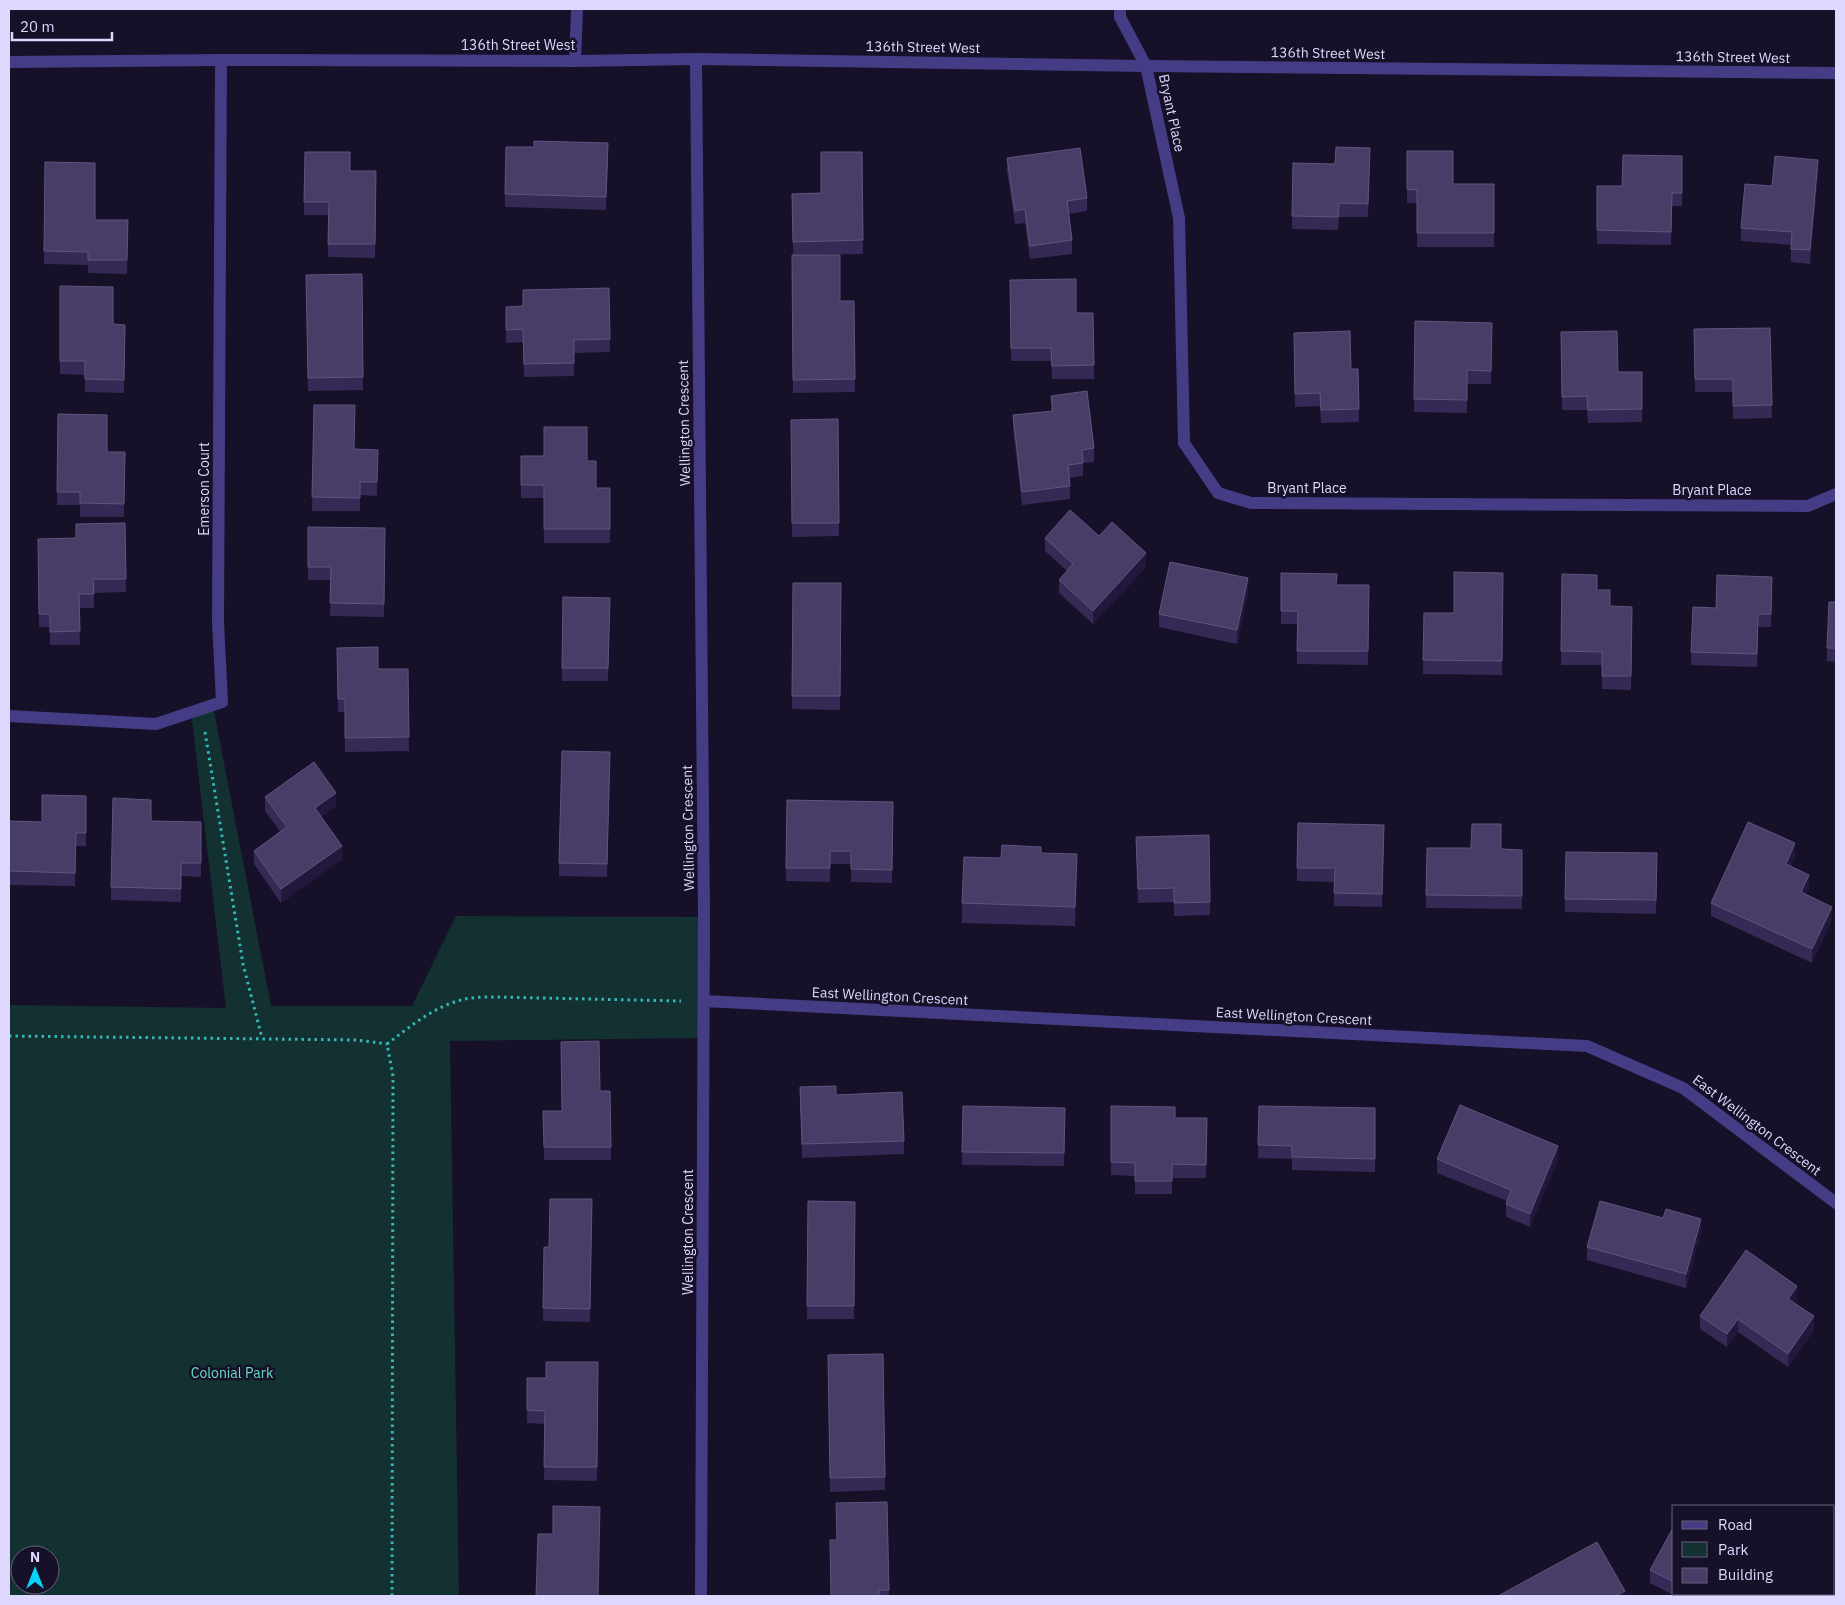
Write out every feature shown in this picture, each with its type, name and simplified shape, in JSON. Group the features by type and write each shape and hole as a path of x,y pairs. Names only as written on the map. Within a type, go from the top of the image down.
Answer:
{"street":[{"path":"575,61 577,9"},
{"name":"Bryant Place","path":"1120,9 1120,18 1146,66 1179,218 1184,443 1218,493 1251,503 1798,506 1808,506 1836,494"},
{"name":"136th Street West","path":"9,62 221,60 575,61 696,58 1146,66 1836,73"},
{"name":"Wellington Crescent","path":"696,58 704,1001 701,1596"},
{"name":"Emerson Court","path":"9,716 156,724 222,702 218,622 221,60"},
{"name":"East Wellington Crescent","path":"704,1001 1587,1046 1683,1088 1836,1203"}],"path":[{"path":"201,709 243,964 262,1038"},
{"path":"9,1036 357,1040 387,1044 440,1007 466,998 704,1001"},
{"path":"387,1044 393,1076 392,1596"}],"green space":[{"name":"Colonial Park","path":"213,706 271,1006 412,1006 456,916 704,917 704,1038 450,1041 459,1596 9,1596 9,1005 226,1008 191,712"}],"building":[{"path":"534,141 608,143 606,197 505,194 506,147 534,147"},
{"path":"1336,147 1370,148 1368,204 1339,203 1338,217 1292,216 1293,163 1335,164"},
{"path":"1080,148 1087,198 1067,201 1072,240 1030,246 1025,209 1015,211 1007,158"},
{"path":"1407,151 1453,151 1453,184 1494,184 1494,233 1417,233 1417,190 1407,189"},
{"path":"305,152 350,152 350,171 376,171 375,244 328,244 329,202 304,202"},
{"path":"821,152 862,152 863,240 793,242 792,194 821,193"},
{"path":"1623,155 1682,156 1682,193 1672,193 1671,232 1597,230 1597,186 1622,186"},
{"path":"1775,156 1818,160 1810,250 1791,249 1792,232 1741,228 1745,184 1772,186"},
{"path":"45,162 95,163 95,220 128,220 127,260 88,260 88,252 44,251"},
{"path":"792,255 840,255 840,301 854,301 855,379 793,380"},
{"path":"362,274 363,377 308,378 306,275"},
{"path":"1076,279 1076,313 1093,313 1094,365 1052,366 1051,348 1011,348 1010,280"},
{"path":"60,286 113,287 113,324 125,325 124,380 85,379 85,361 60,361"},
{"path":"609,288 610,339 574,340 574,363 524,364 523,329 506,330 506,307 523,306 523,290"},
{"path":"1415,321 1492,323 1491,371 1467,370 1467,400 1414,399"},
{"path":"1770,328 1772,405 1733,406 1733,379 1695,379 1694,329"},
{"path":"1350,331 1351,369 1358,369 1359,409 1321,410 1320,393 1295,394 1294,333"},
{"path":"1617,331 1618,372 1642,372 1642,409 1588,410 1587,396 1562,397 1561,332"},
{"path":"1087,391 1094,448 1082,450 1083,463 1068,465 1070,486 1022,492 1013,415 1053,411 1051,396"},
{"path":"314,405 355,405 354,449 378,450 377,482 360,482 360,498 312,497"},
{"path":"58,414 107,415 107,452 125,452 124,504 80,503 80,492 57,492"},
{"path":"838,419 839,523 792,523 791,420"},
{"path":"544,427 587,427 587,461 596,461 596,488 610,488 610,529 544,529 544,485 521,485 521,456 544,456"},
{"path":"1070,510 1099,536 1112,522 1146,553 1093,611 1059,580 1073,564 1045,538"},
{"path":"125,523 126,579 93,579 94,594 79,594 80,631 50,632 50,614 39,614 38,539 76,538 76,524"},
{"path":"308,527 385,528 384,604 330,603 331,567 308,567"},
{"path":"1170,562 1248,578 1237,630 1159,614"},
{"path":"1454,572 1503,573 1502,661 1423,660 1424,613 1454,613"},
{"path":"1281,573 1337,574 1336,585 1369,585 1368,651 1297,651 1298,611 1281,611"},
{"path":"1562,574 1597,575 1597,590 1610,590 1610,606 1632,607 1631,676 1602,676 1602,652 1561,651"},
{"path":"1717,575 1772,577 1771,614 1758,614 1757,654 1691,652 1693,607 1716,608"},
{"path":"793,583 841,583 840,696 792,696"},
{"path":"563,597 610,598 608,668 562,668"},
{"path":"1829,602 1836,602 1836,648 1827,648"},
{"path":"378,647 378,669 408,669 409,737 345,738 345,699 338,699 337,648"},
{"path":"562,751 610,752 607,864 559,863"},
{"path":"314,762 336,793 315,808 342,846 281,889 254,851 287,827 265,797"},
{"path":"42,795 86,796 86,833 76,833 75,873 9,871 9,821 42,822"},
{"path":"113,798 151,800 151,821 201,822 201,863 181,863 181,889 111,887"},
{"path":"787,800 893,802 892,870 851,869 851,851 830,851 830,868 786,868"},
{"path":"1748,822 1795,843 1786,864 1809,875 1801,892 1832,907 1812,949 1711,903"},
{"path":"1298,823 1384,825 1382,894 1334,893 1335,868 1297,868"},
{"path":"1472,824 1501,824 1501,849 1522,850 1522,896 1426,895 1427,848 1471,848"},
{"path":"1209,835 1210,902 1174,903 1174,888 1138,889 1136,837"},
{"path":"1002,845 1041,847 1041,853 1077,854 1075,907 962,903 964,857 1001,858"},
{"path":"1566,852 1657,853 1656,900 1565,899"},
{"path":"599,1041 600,1091 610,1091 611,1147 544,1147 543,1111 562,1111 561,1042"},
{"path":"836,1086 836,1095 902,1092 904,1141 802,1144 800,1087"},
{"path":"1460,1105 1558,1146 1530,1214 1506,1204 1511,1190 1437,1159"},
{"path":"963,1106 1065,1108 1064,1153 962,1152"},
{"path":"1111,1106 1175,1107 1175,1118 1207,1118 1206,1165 1172,1164 1172,1181 1135,1181 1135,1163 1111,1162"},
{"path":"1259,1106 1375,1108 1375,1159 1292,1157 1292,1146 1258,1145"},
{"path":"550,1199 592,1199 590,1309 543,1308 544,1247 549,1247"},
{"path":"808,1201 855,1202 854,1306 807,1306"},
{"path":"1600,1201 1663,1218 1666,1209 1701,1219 1686,1274 1587,1247"},
{"path":"1746,1250 1797,1286 1788,1299 1814,1316 1788,1354 1738,1319 1727,1334 1700,1316"},
{"path":"883,1354 885,1477 830,1478 828,1355"},
{"path":"546,1362 598,1362 597,1467 544,1467 545,1411 527,1410 527,1378 546,1378"},
{"path":"887,1502 889,1590 879,1590 879,1596 831,1596 830,1540 837,1540 836,1503"},
{"path":"553,1506 600,1507 598,1596 536,1596 538,1534 553,1534"},
{"path":"1672,1530 1672,1581 1650,1570"},
{"path":"1597,1542 1625,1591 1615,1596 1498,1596"},
{"path":"1698,1595 1718,1595 1717,1596"},
{"path":"1736,1595 1782,1595 1782,1596"}]}
